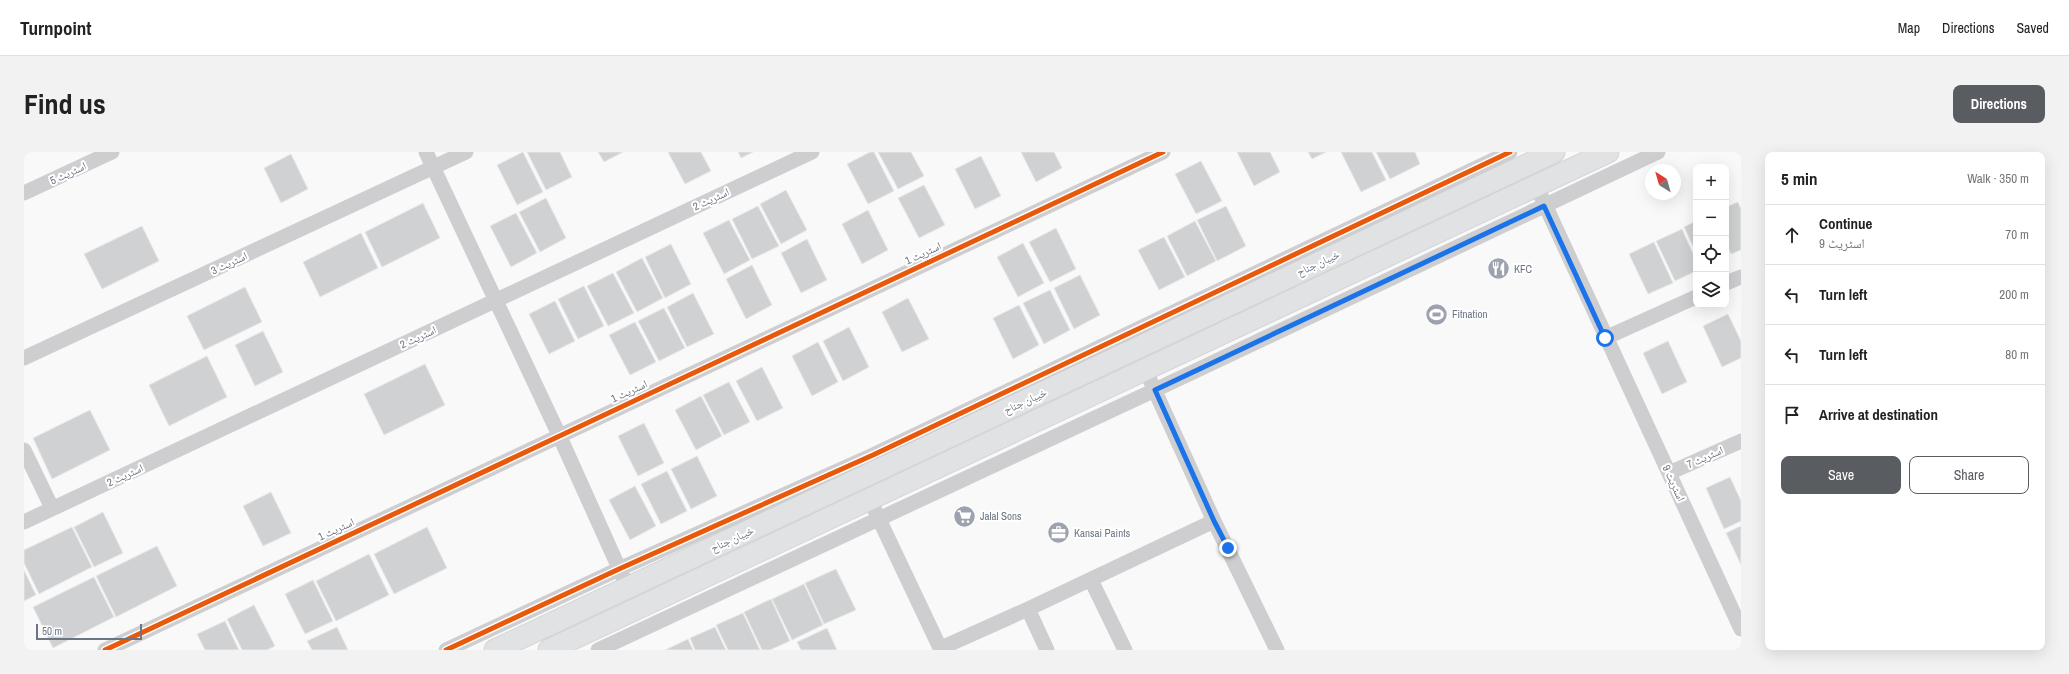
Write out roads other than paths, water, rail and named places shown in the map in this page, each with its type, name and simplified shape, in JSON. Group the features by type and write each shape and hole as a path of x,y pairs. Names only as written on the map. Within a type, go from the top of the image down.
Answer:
{"main road":[{"name":"خیبان جناح","path":"495,650 1554,152"},
{"name":"خیبان جناح","path":"549,650 1608,152"}],"street":[{"name":"اسٹریٹ 5","path":"24,193 112,152"},
{"path":"426,152 559,435 628,588"},
{"name":"اسٹریٹ 3","path":"24,358 466,152"},
{"name":"اسٹریٹ 2","path":"24,522 812,152"},
{"name":"اسٹریٹ 1","path":"106,650 559,435 1163,152"},
{"path":"446,650 619,569 873,455 1510,152"},
{"path":"598,650 1155,390 1658,152"},
{"name":"اسٹریٹ 9","path":"1536,186 1669,474 1736,607 1741,629"},
{"path":"1729,282 1741,277"},
{"path":"1605,338 1693,298"},
{"path":"1145,369 1214,521 1277,650"},
{"name":"اسٹریٹ 7","path":"1669,474 1741,441"},
{"path":"24,450 52,508"},
{"path":"870,500 941,649 1028,610 1214,521"},
{"path":"1091,580 1125,650"},
{"path":"1028,610 1047,650"}],"place":[{"name":"KFC","path":"1499,269"},
{"name":"Fitnation","path":"1437,314"},
{"name":"Jalal Sons","path":"965,516"},
{"name":"Kansai Paints","path":"1059,533"}]}
